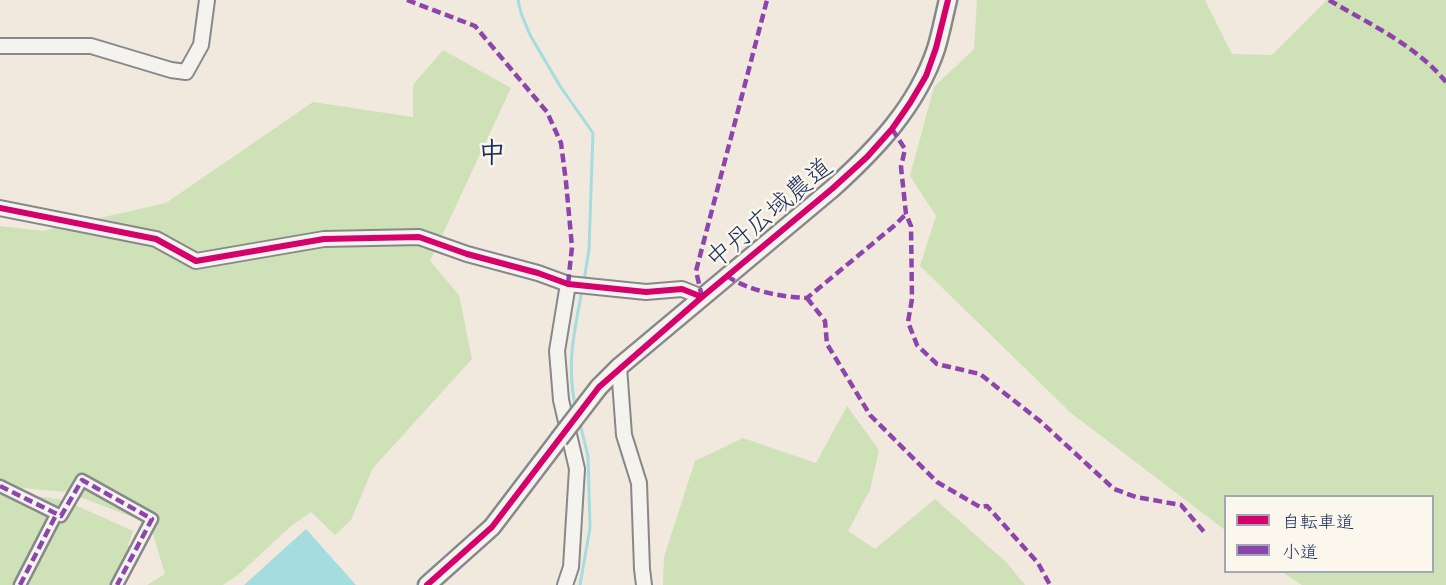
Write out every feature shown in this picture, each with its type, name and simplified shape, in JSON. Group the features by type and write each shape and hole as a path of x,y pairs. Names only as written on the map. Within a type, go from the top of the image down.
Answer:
{"street":[{"path":"0,46 91,46 171,70 186,72 201,45 207,0"},
{"name":"中丹広域農道","path":"427,585 492,527 599,387 702,297 833,188 892,129 926,76 936,48 948,0"},
{"path":"0,208 156,239 196,261 324,240 419,237 567,284 646,292 682,290 702,297"},
{"path":"566,585 570,567 577,469 561,400 557,351 567,284"},
{"path":"619,368 624,435 639,483 644,585"},
{"path":"0,486 61,516 82,480 152,519 117,585"},
{"path":"20,585 56,515"}],"green space":[{"path":"977,0 1205,0 1232,54 1272,55 1327,0 1446,0 1446,585 1302,585 1284,573 1434,573 1434,495 1224,495 1224,529 1071,413 920,266 936,216 910,176 934,87 974,49"},
{"path":"443,50 511,88 430,261 459,295 472,359 373,468 351,520 335,535 311,512 291,526 238,575 223,585 147,585 165,574 150,524 67,492 0,486 0,226 42,231 166,203 313,102 413,117 413,85"},
{"path":"847,406 879,450 870,490 848,531 875,549 935,499 1006,562 1025,585 663,585 664,557 695,461 743,438 816,463"},
{"path":"0,491 64,500 133,531 128,545 130,546 111,585 0,585"}],"water":[{"path":"306,529 356,585 244,585"}],"waterway":[{"path":"518,0 530,35 560,86 593,133 589,249 584,281"},
{"path":"576,409 571,364 582,291"},
{"path":"580,424 588,456 590,528 580,585"}],"marked path":[{"path":"407,0 475,26 547,112 561,143 566,182 572,247 568,284"},
{"path":"702,297 696,271 767,0"},
{"path":"1329,0 1406,46 1421,57 1446,82"},
{"path":"892,129 905,149 901,167 906,214 911,226 912,299 908,322 917,345 937,364 980,374 1040,421 1114,489 1136,497 1181,505 1205,533"},
{"path":"727,276 745,286 766,292 807,298 906,214"},
{"path":"807,298 825,321 827,344 870,415 937,482 980,507 987,506 1038,563 1050,585"},
{"path":"0,486 61,516 82,480 152,519 117,585"},
{"path":"20,585 56,515"}],"cycle path":[{"path":"427,585 492,527 599,387 702,297 833,188 867,157 892,129 926,76 936,48 948,0"},
{"path":"0,208 156,239 196,261 324,239 419,237 568,284 646,292 682,289 702,297"}],"district":[{"name":"中","path":"492,155"}]}
